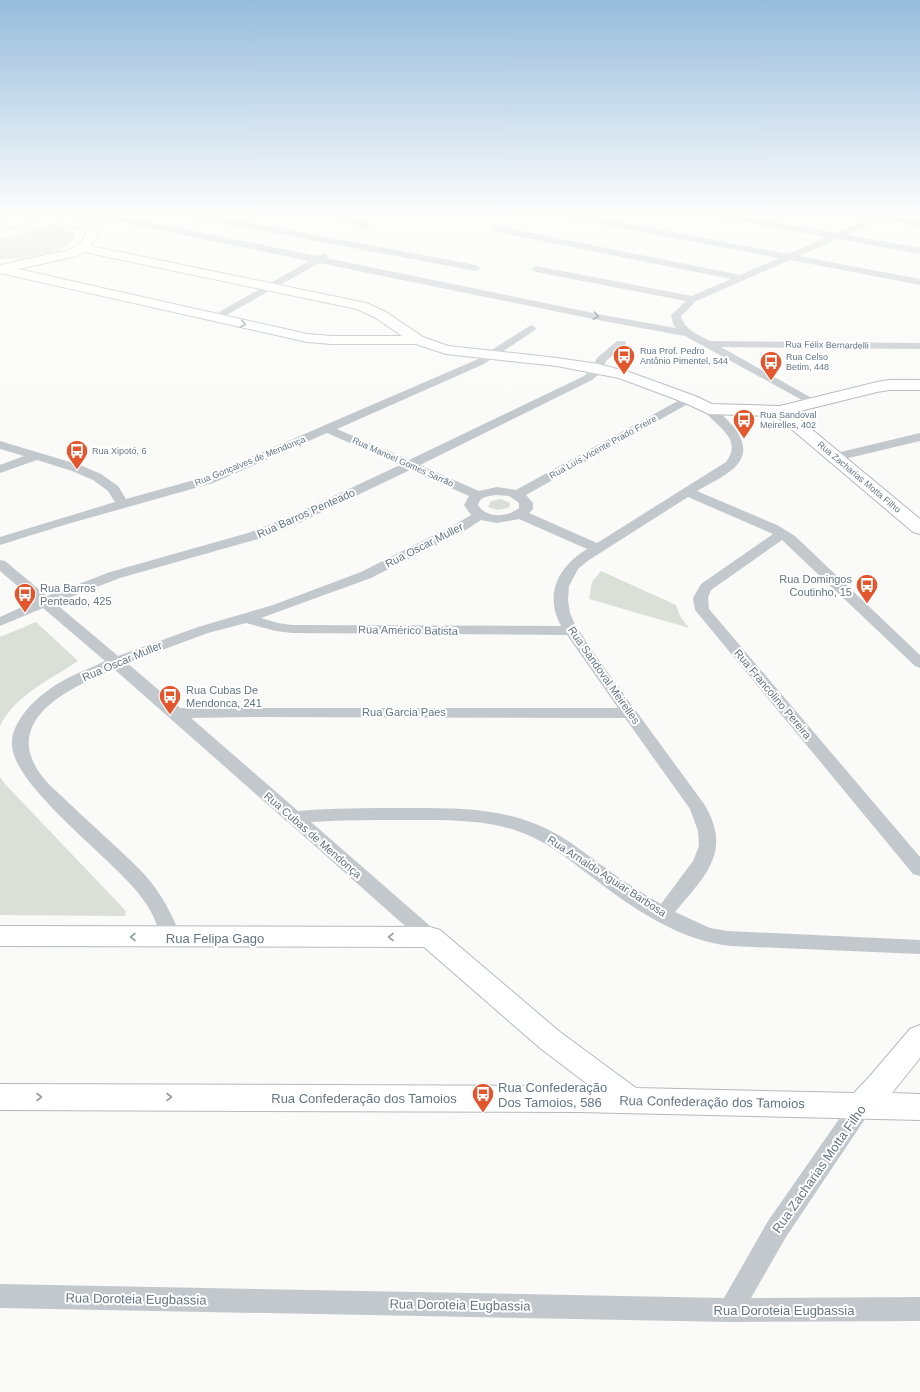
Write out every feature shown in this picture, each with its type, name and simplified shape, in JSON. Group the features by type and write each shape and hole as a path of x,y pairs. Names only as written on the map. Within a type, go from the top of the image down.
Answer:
{"street":[{"path":"39,278 307,338 381,341 418,340"},
{"path":"227,278 361,306 381,314 418,340 446,350 558,362 598,369 624,375 689,399 709,409 780,411 877,387 889,385 920,385"},
{"path":"216,318 287,278"},
{"path":"412,278 611,319 688,333 711,344 813,403"},
{"path":"579,278 693,299"},
{"path":"688,333 678,324 676,315 693,299 740,278"},
{"path":"900,278 920,282"},
{"path":"381,341 399,328"},
{"name":"Rua Gonçalves de Mendonça","path":"0,541 59,522 209,480 480,362 532,328"},
{"name":"Rua Barros Penteado","path":"0,622 46,602 115,576 253,536 344,498 588,378 598,369 601,360 621,342"},
{"name":"Rua Félix Bernardelli","path":"711,344 920,346"},
{"name":"Rua Luís Vicente Prado Freire","path":"517,495 689,399"},
{"name":"Rua Sandoval Meirelles","path":"664,913 699,869 708,847 706,829 698,808 572,631 563,613 561,600 562,586 572,567 596,548 730,465 737,456 737,441 709,409"},
{"name":"Rua Zacharias Motta Filho","path":"780,411 920,528"},
{"name":"Rua Manoel Gomes Sarrão","path":"328,429 408,466 478,495"},
{"path":"836,457 920,437"},
{"path":"0,445 82,470 97,477 113,489 122,504"},
{"path":"0,469 37,456"},
{"path":"497,491 517,495 526,503 526,509 519,514 500,518 480,515 471,505 478,495 497,491"},
{"path":"687,492 782,534 804,551 920,663"},
{"path":"519,514 596,548"},
{"name":"Rua Oscar Muller","path":"172,938 159,908 139,882 38,784 23,758 20,746 21,734 28,720 41,705 60,690 116,662 203,630 246,618 366,575 461,527 480,515"},
{"name":"Rua Francolino Pereira","path":"782,534 706,587 700,595 699,601 702,610 920,869"},
{"name":"Rua Cubas de Mendonça","path":"0,564 176,713 292,817 550,1040 630,1100"},
{"name":"Rua Américo Batista","path":"246,618 276,627 292,629 572,631"},
{"name":"Rua Garcia Paes","path":"176,713 631,713"},
{"name":"Rua Arnaldo Aguiar Barbosa","path":"292,817 335,813 448,814 512,823 540,832 570,851 610,881 664,913 706,935 731,940 920,947"},
{"name":"Rua Felipa Gago","path":"0,936 172,938 430,937"},
{"name":"Rua Zacharias Motta Filho","path":"731,1310 758,1260 777,1229 861,1106 881,1085 920,1036"},
{"name":"Rua Confederação dos Tamoios","path":"0,1097 630,1100 920,1107"},
{"name":"Rua Doroteia Eugbassia","path":"0,1296 731,1310 920,1309"}],"shaded area":[{"path":"501,499 510,503 508,508 498,510 488,507 491,501"},
{"path":"601,571 676,605 680,616 689,628 589,599 592,582"},
{"path":"36,622 78,661 24,696 7,715 0,726 0,637"},
{"path":"0,777 124,909 126,912 125,916 0,915"}],"place":[{"name":"Rua Prof. Pedro Antônio Pimentel, 544","path":"624,376"},
{"name":"Rua Celso Betim, 448","path":"771,382"},
{"name":"Rua Sandoval Meirelles, 402","path":"744,440"},
{"name":"Rua Xipotó, 6","path":"77,470"},
{"name":"Rua Domingos Coutinho, 15","path":"867,604"},
{"name":"Rua Barros Penteado, 425","path":"25,614"},
{"name":"Rua Cubas De Mendonca, 241","path":"170,716"},
{"name":"Rua Confederação Dos Tamoios, 586","path":"483,1114"}]}
